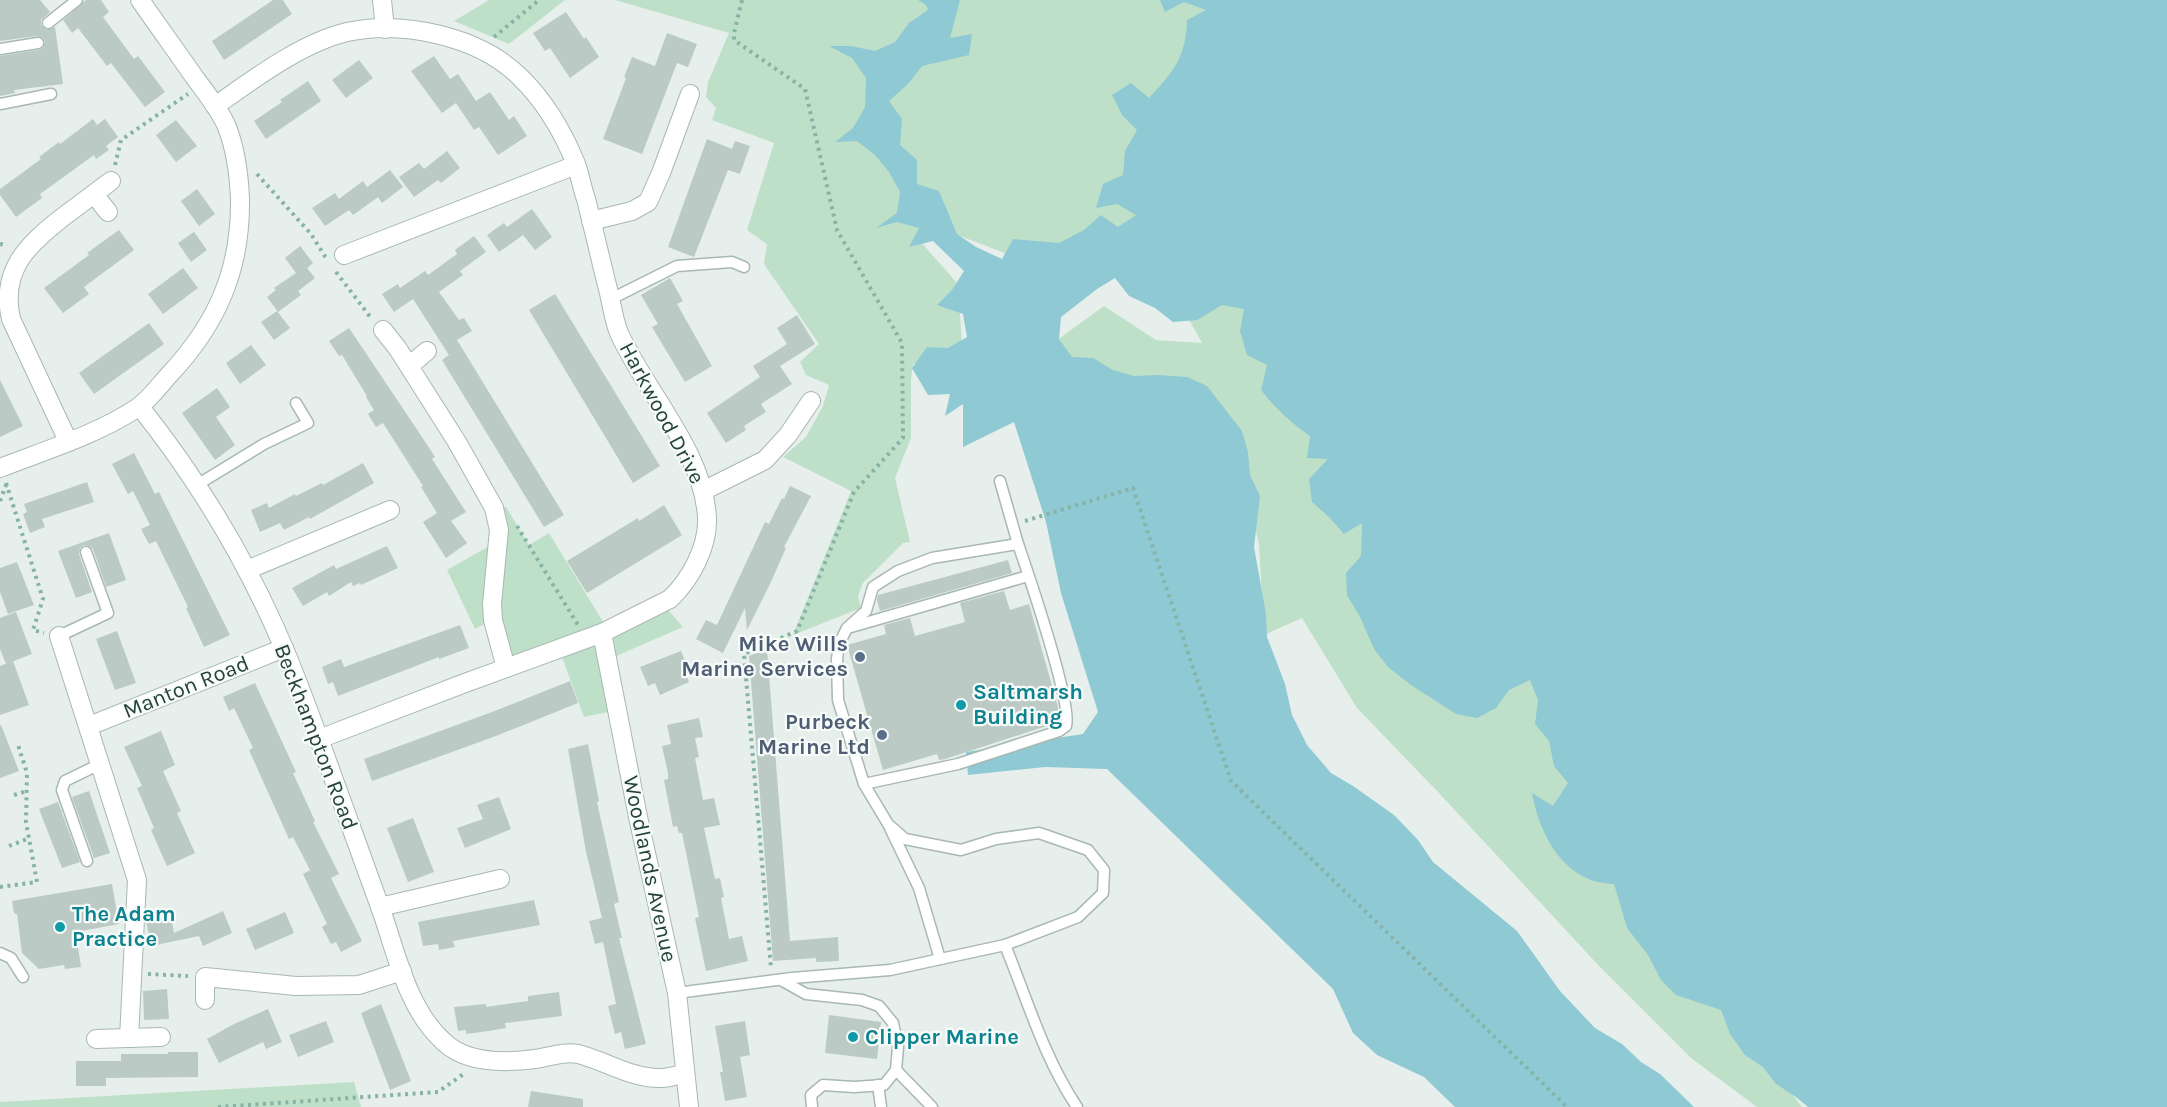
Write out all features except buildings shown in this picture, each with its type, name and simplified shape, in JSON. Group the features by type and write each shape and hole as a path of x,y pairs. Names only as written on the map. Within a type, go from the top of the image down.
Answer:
{"street":[{"path":"3,473 68,441 108,425 140,407 189,354 210,323 222,299 232,269 239,237 239,181 227,127 215,106 140,0"},
{"path":"382,0 385,29"},
{"name":"Harkwood Drive","path":"215,106 269,69 299,52 347,32 408,28 479,49 518,75 535,94 559,128 576,165 618,332 692,461 706,503 707,531 700,555 680,590 670,599 594,636 319,740"},
{"path":"591,221 632,211 648,202 690,94"},
{"path":"344,255 576,165"},
{"path":"68,441 11,320 7,286 14,266 26,248 111,181"},
{"path":"94,194 108,212"},
{"path":"383,330 409,366 457,442 494,508 499,530 492,604 493,620 506,668"},
{"path":"409,366 427,351"},
{"path":"703,490 765,460 788,435 811,401"},
{"name":"Beckhampton Road","path":"140,407 171,445 197,485 247,570 284,648 402,970 426,1025 445,1044 482,1061 577,1054 630,1073 662,1078 685,1073"},
{"path":"247,570 390,510"},
{"path":"59,636 137,880 129,1038"},
{"name":"Woodlands Avenue","path":"594,636 638,817 677,993 689,1107"},
{"name":"Manton Road","path":"89,726 284,648"},
{"path":"380,907 501,879"},
{"path":"205,1000 205,977 296,987 359,985 402,970"},
{"path":"96,1039 161,1036"}],"lane":[{"path":"48,23 77,0"},
{"path":"0,49 38,43"},
{"path":"0,104 51,94"},
{"path":"611,299 677,266 732,262 744,267"},
{"path":"197,485 264,444 308,423 296,403"},
{"path":"864,784 958,764 1059,731 1066,726 1068,714 1050,644 1000,481"},
{"path":"940,959 919,888 888,824 864,784 838,700 839,644 848,628 866,611 873,587 898,571 932,558 1018,544"},
{"path":"59,636 108,613 87,552"},
{"path":"848,628 1028,576"},
{"path":"87,861 62,790 65,781 100,764"},
{"path":"677,993 776,980 890,970 1005,945 1078,917 1102,892 1104,870 1088,850 1038,833 996,839 961,850 905,839 888,824"},
{"path":"1005,945 1044,1046 1064,1087 1077,1107"},
{"path":"0,953 11,958 23,976"},
{"path":"776,980 806,994 862,1000 879,1006 893,1023 898,1047 896,1070 884,1085 854,1088 823,1085 811,1095 812,1107"},
{"path":"896,1070 932,1107"},
{"path":"878,1085 881,1107"}],"path":[{"path":"479,49 538,0"},
{"path":"742,0 734,40 805,89 837,230 902,343 903,438 854,492 796,631 744,654 776,980"},
{"path":"111,181 121,140 201,86"},
{"path":"236,160 255,173 311,234 370,317 383,330"},
{"path":"0,501 3,473"},
{"path":"3,473 43,599 33,630 59,636"},
{"path":"1013,525 1133,488 1231,781 1567,1107"},
{"path":"494,508 506,507 594,636"},
{"path":"0,887 37,882 27,839 27,773 18,745"},
{"path":"14,795 27,791"},
{"path":"9,846 27,839"},
{"path":"132,973 205,977"},
{"path":"218,1107 438,1092 482,1061"}],"green space":[{"path":"489,0 565,0 509,44 454,21"},
{"path":"615,0 1499,0 1780,1078 1802,1107 1757,1107 1691,1058 1599,966 1357,708 1302,618 1264,635 1259,543 1229,426 1074,379 1053,343 1104,306 1156,340 1202,343 1178,300 1131,233 1007,254 942,229 919,240 958,284 963,360 913,364 911,438 895,478 910,542 903,543 863,583 858,596 861,608 793,635 851,491 783,457 806,437 823,406 829,385 806,375 800,362 819,344 764,264 767,244 747,230 774,143 712,120 716,108 706,97 708,82 729,33"},
{"path":"506,507 529,545 549,533 608,630 662,603 683,627 607,660 617,710 584,717 559,649 506,668 492,620 475,629 447,570 498,541 494,508"},
{"path":"354,1082 361,1107 0,1107 0,1102"}],"water":[{"path":"918,0 960,0 950,38 972,34 969,55 922,66 908,84 889,101 902,119 900,145 917,160 917,184 939,191 957,234 976,247 1002,259 1013,239 1059,243 1084,230 1101,215 1118,227 1136,215 1117,204 1096,208 1103,184 1123,175 1125,151 1137,130 1122,115 1112,95 1131,83 1149,98 1171,72 1181,55 1187,20 1206,10 1184,2 1165,12 1160,0 2167,0 2167,1107 1808,1107 1776,1084 1763,1067 1745,1055 1730,1034 1721,1010 1676,995 1661,980 1648,955 1627,928 1614,884 1594,881 1579,874 1568,866 1551,844 1539,819 1532,793 1553,806 1568,783 1554,766 1549,741 1535,724 1538,700 1530,680 1509,690 1496,708 1477,718 1456,714 1388,667 1374,649 1347,595 1346,573 1361,556 1362,523 1344,534 1312,502 1309,479 1328,459 1307,458 1310,436 1284,415 1261,390 1267,365 1247,355 1240,331 1244,309 1222,305 1197,320 1173,322 1155,308 1129,296 1115,278 1061,317 1059,339 1072,357 1093,358 1113,370 1134,376 1187,377 1207,386 1242,431 1248,452 1250,475 1260,496 1254,547 1266,614 1267,637 1285,684 1292,715 1307,745 1331,773 1394,815 1418,840 1433,862 1517,931 1560,991 1595,1028 1622,1044 1641,1062 1660,1074 1694,1107 1455,1107 1424,1077 1377,1055 1353,1033 1333,989 1107,769 1045,767 968,775 966,752 1083,734 1098,712 1061,593 1046,522 1014,422 963,447 963,404 945,416 950,394 928,395 912,368 927,347 948,348 967,337 963,314 937,305 952,290 964,271 933,241 909,247 919,228 897,222 876,228 897,213 900,192 889,172 875,155 857,141 835,142 853,128 865,107 866,78 852,58 829,46 851,46 875,51 895,42 909,23 928,10 926,5"}],"place":[{"name":"Mike Wills Marine Services","path":"860,657"},
{"name":"Saltmarsh Building","path":"961,705"},
{"name":"Purbeck Marine Ltd","path":"882,735"},
{"name":"The Adam Practice","path":"60,927"},
{"name":"Clipper Marine","path":"853,1037"}]}
